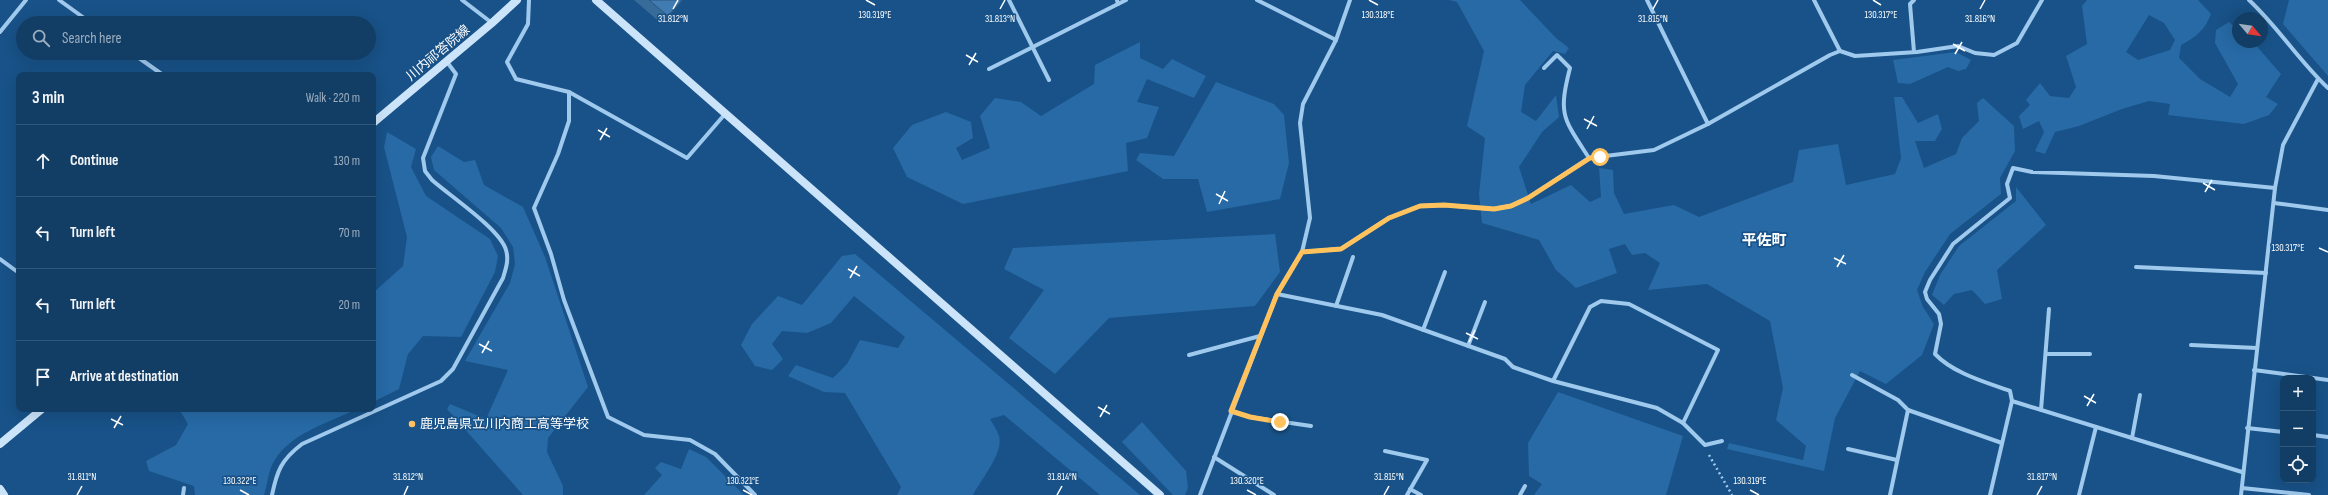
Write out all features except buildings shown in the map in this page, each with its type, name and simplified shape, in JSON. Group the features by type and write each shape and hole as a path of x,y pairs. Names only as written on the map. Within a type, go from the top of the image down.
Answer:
{"street":[{"path":"0,32 26,0"},
{"path":"59,0 81,16"},
{"path":"462,0 492,23"},
{"name":"川内祁答院線","path":"376,121 447,62 517,0"},
{"path":"529,0 528,24 507,62 516,79 569,92 687,158 726,113"},
{"path":"596,0 1160,495"},
{"path":"1009,0 1049,80"},
{"path":"989,69 1117,2 1126,0"},
{"path":"1257,0 1336,40"},
{"path":"1200,495 1277,294 1302,252 1310,218 1300,123 1303,104 1336,40 1350,0"},
{"path":"1646,0 1708,124"},
{"path":"1814,0 1840,51"},
{"path":"1914,0 1910,4 1914,52"},
{"path":"1302,252 1341,249 1389,218 1420,206 1444,205 1494,209 1511,206 1528,198 1590,158 1654,150 1708,124 1830,55 1840,51 1854,56 1914,52 1958,46 1975,53 1994,55 2017,43 2042,0"},
{"path":"2249,0 2268,18 2318,79 2328,88"},
{"path":"1544,68 1557,55 1570,68 1562,97 1565,122 1590,158"},
{"path":"142,60 159,72"},
{"path":"376,410 441,381 453,369 503,278 508,264 506,250 496,233 432,180 425,171 423,158 456,74 447,62"},
{"path":"2241,495 2242,472 2275,188 2283,145 2318,79"},
{"path":"569,92 569,121 558,154 534,208 551,254 564,300 608,417 644,435 690,440 715,454 754,495"},
{"path":"1990,495 2012,401 2010,391 1980,380 1942,361 1935,354 1941,324 1939,314 1927,299 1926,292 1930,280 1953,244 2010,198 2007,184 2013,168 2032,172 2154,176 2275,188"},
{"path":"2274,203 2328,210"},
{"path":"0,258 16,271"},
{"path":"1336,306 1352,258"},
{"path":"2136,267 2266,273"},
{"path":"1423,330 1444,272"},
{"path":"1277,294 1382,315 1505,359 1513,367 1553,381 1657,408 1683,423 1705,445 1722,441"},
{"path":"1553,381 1590,307 1601,301 1629,304 1718,350 1683,423"},
{"path":"1468,346 1485,302"},
{"path":"2041,410 2050,309"},
{"path":"1189,355 1260,336"},
{"path":"2191,345 2257,348"},
{"path":"2046,354 2090,354"},
{"path":"2254,370 2328,380"},
{"path":"1852,375 1898,400 1908,410 2002,443"},
{"path":"2132,438 2140,395"},
{"path":"2012,401 2242,472"},
{"path":"1890,495 1908,410"},
{"path":"1231,411 1250,417 1312,426"},
{"path":"0,444 38,412"},
{"path":"272,495 279,468 288,455 302,444 373,412"},
{"path":"2079,495 2096,427"},
{"path":"2247,428 2280,432"},
{"path":"2316,435 2328,437"},
{"path":"1848,449 1897,460"},
{"path":"1386,451 1428,460 1407,495"},
{"path":"1214,457 1274,495"},
{"path":"1520,495 1525,486"},
{"path":"183,495 184,488"},
{"path":"2242,488 2309,495"},
{"path":"0,489 4,495"},
{"path":"1410,489 1421,495"}],"path":[{"path":"1705,445 1732,495"}],"shaded area":[{"path":"1449,0 1520,0 1556,38 1569,48 1565,54 1553,51 1525,85 1521,112 1536,121 1556,95 1559,117 1542,132 1519,167 1531,204 1571,185 1590,202 1601,197 1599,168 1613,170 1614,193 1624,214 1674,205 1699,217 1793,182 1799,150 1838,144 1846,185 1895,174 1901,158 1894,97 1902,97 1918,123 1938,114 1942,129 1935,141 1915,141 1924,168 1956,154 1962,138 1979,121 1977,103 1983,98 2014,126 2015,151 2000,178 2001,194 1950,234 1925,272 1917,290 1923,307 1934,324 1922,355 1886,384 1860,371 1835,418 1824,471 1727,449 1729,443 1803,460 1806,446 1776,420 1783,388 1770,321 1707,284 1648,290 1660,263 1645,253 1632,255 1625,244 1609,249 1617,273 1576,288 1556,270 1539,240 1482,223 1479,194 1485,138 1467,126 1484,51 1457,2"},
{"path":"2087,0 2198,0 2211,14 2203,29 2181,45 2179,58 2200,79 2230,97 2238,84 2215,43 2216,30 2229,22 2232,25 2232,48 2258,48 2281,74 2266,97 2278,104 2269,115 2244,124 2168,115 2170,104 2149,101 2122,109 2079,126 2055,132 2045,154 2035,151 2044,132 2039,121 2023,129 2019,116 2030,105 2026,100 2040,83 2050,96 2069,98 2076,87 2066,56 2087,44 2082,6","holes":["2149,15 2164,23 2175,40 2170,50 2138,60 2126,52"]},
{"path":"2289,0 2328,0 2328,76 2283,24"},
{"path":"1140,42 1140,58 1163,69 1172,59 1206,76 1194,98 1147,79 1137,102 1159,107 1147,138 1126,143 1128,171 963,204 907,177 893,148 912,125 946,112 971,122 973,138 956,148 962,160 990,148 980,116 995,98 1021,102 1041,116 1094,84 1095,65"},
{"path":"1956,52 1971,60 1966,69 1958,71 1948,67 1910,84 1898,83 1893,60"},
{"path":"1216,82 1274,104 1284,115 1289,163 1280,199 1207,212 1198,179 1163,179 1136,160 1140,153 1174,156"},
{"path":"387,132 416,149 411,167 426,196 490,239 498,256 495,272 461,337 423,336 408,354 399,389 376,400 376,290 403,266 407,237 384,147"},
{"path":"438,146 464,162 475,160 484,185 523,207 545,257 588,387 548,438 547,452 563,486 563,495 523,495 447,409 450,404 486,419 508,370 465,361 510,283 515,264 513,247 501,228 434,170 431,157"},
{"path":"2016,187 2046,225 1997,270 2002,299 1985,304 1972,290 1954,294 1944,305 1932,295 1940,275 1959,246 2016,201"},
{"path":"1275,234 1280,272 1255,306 1109,318 1055,374 1009,338 1044,290 1004,269 1013,248"},
{"path":"855,254 1140,495 1100,495 1004,415 990,419 999,436 1000,443 991,466 973,495 897,495 901,487 845,393 824,392 788,376 796,365 833,378 847,364 860,340 898,348 905,337 854,296 831,323 807,333 782,331 772,344 783,359 772,370 755,366 741,345 752,324 778,296 802,305 842,256"},
{"path":"1558,392 1683,436 1666,495 1534,495 1542,484 1529,476 1528,443"},
{"path":"181,412 350,412 309,431 288,445 279,454 272,465 264,495 195,495 194,486 149,471 146,461 176,445 188,424"},
{"path":"1142,422 1186,471 1188,488 1185,495 1173,495 1122,442"},
{"path":"689,449 706,457 744,495 644,495 662,475 655,468 661,462 681,469"}],"place":[{"name":"鹿児島県立川内商工高等学校","path":"412,424"}],"district":[{"name":"平佐町","path":"1764,240"}],"route":[{"path":"1280,422 1250,417 1231,411 1277,294 1302,252 1341,249 1356,241 1389,218 1420,206 1444,205 1494,209 1511,206 1528,198 1590,158 1600,157"}]}
